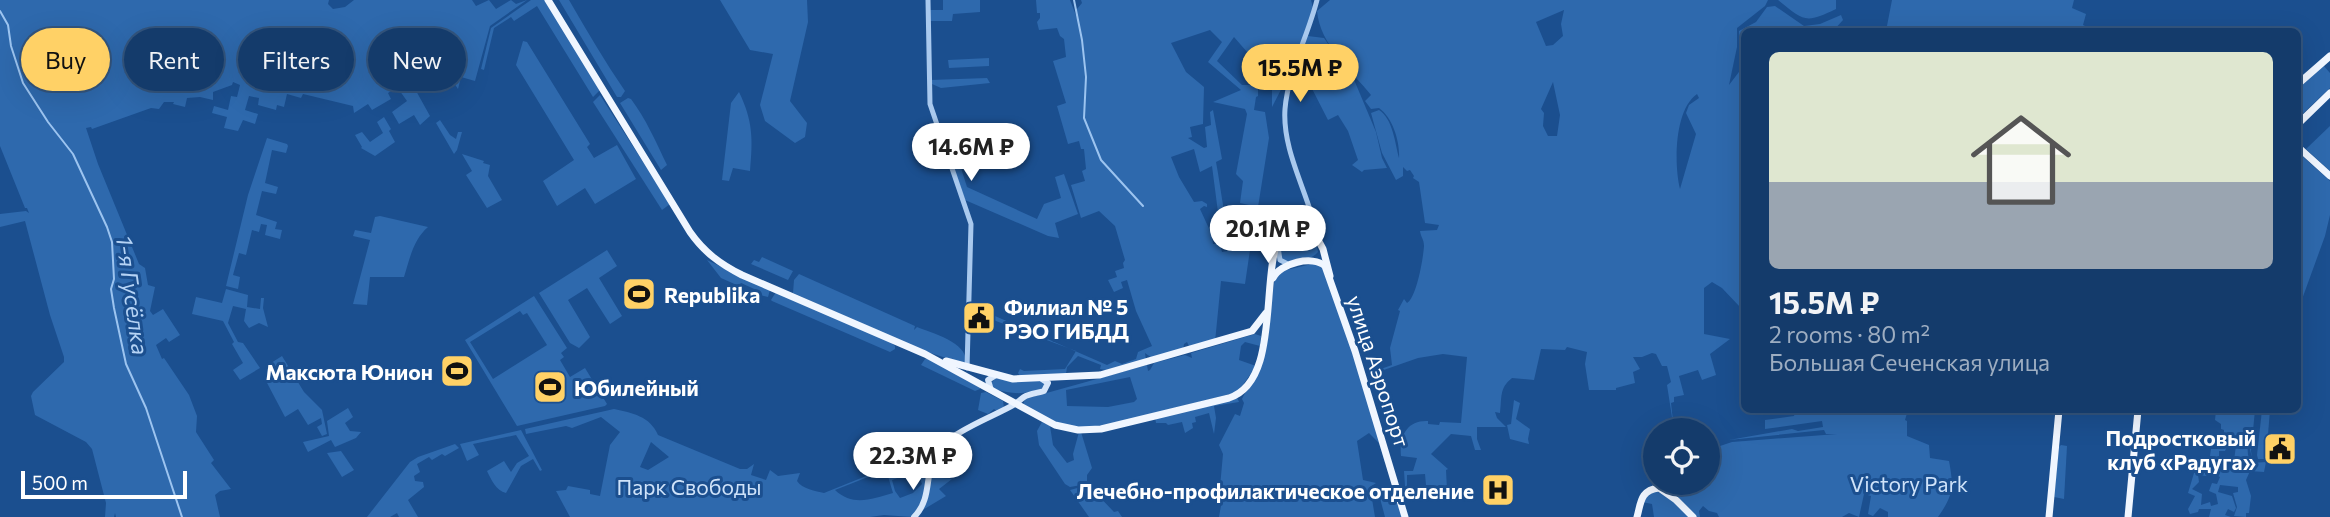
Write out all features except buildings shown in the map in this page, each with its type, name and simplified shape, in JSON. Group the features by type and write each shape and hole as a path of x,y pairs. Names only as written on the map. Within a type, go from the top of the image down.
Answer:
{"main road":[{"path":"548,0 690,232 706,252 741,275 925,354 1013,379 1100,375 1252,331 1260,333 1264,339"},
{"path":"2301,81 2330,56"},
{"path":"2301,122 2330,93"},
{"path":"2301,150 2330,176"},
{"path":"925,354 1055,425 1083,431 1113,427 1229,398 1243,392 1257,373 1279,241 1286,227 1298,220 1308,222 1318,237"},
{"name":"улица Аэропорт","path":"1318,237 1405,517"},
{"path":"1272,278 1278,270 1308,261 1321,262 1330,276"},
{"path":"1252,331 1268,310"},
{"path":"990,390 988,380 996,375"},
{"path":"914,517 925,500 932,460 940,448 955,436 1025,396 1046,389 1046,381 1040,378"},
{"path":"1004,398 1004,408"},
{"path":"2049,517 2059,413"},
{"path":"2128,517 2138,413"},
{"path":"1637,517 1643,495 1648,490 1658,488 1672,496 1693,517"}],"street":[{"path":"928,0 930,104 971,224 967,368"},
{"path":"1308,261 1320,253 1318,237 1288,136 1285,109 1317,0"},
{"path":"1298,220 1307,213 1309,206"},
{"path":"1279,241 1279,258 1290,265"}],"green space":[{"path":"0,0 329,0 328,4 333,9 345,7 354,0 472,0 476,6 489,0 496,9 511,0 516,4 527,0 490,26 475,81 466,78 466,28 368,28 368,91 391,91 388,93 391,99 372,110 368,104 354,113 353,106 303,94 301,98 287,94 284,107 277,105 276,110 258,105 259,98 249,96 245,110 258,114 255,124 243,120 238,131 224,128 227,117 212,113 214,106 228,110 231,96 237,97 238,91 354,91 354,28 238,28 238,84 233,82 224,88 224,28 124,28 124,91 216,91 213,92 213,100 187,98 185,107 173,104 174,102 164,102 159,109 151,108 92,129 86,128 139,264 145,268 148,285 155,287 150,311 153,315 163,309 180,335 169,342 166,338 156,345 162,359 164,358 189,395 197,416 196,432 214,460 211,463 231,489 215,495 220,517 116,517 115,513 114,517 105,517 106,503 92,449 86,442 35,415 31,396 33,392 64,362 64,357 25,221 0,227 0,214 26,211 29,213 0,146"},
{"path":"531,0 546,0 600,90 593,97 537,6 514,21 511,17 494,28 484,70 481,69 491,28"},
{"path":"559,0 569,0 625,91 621,97 617,97"},
{"path":"720,0 807,0 808,22 790,101 807,123 805,137 795,143 765,121 760,105 773,54 750,50"},
{"path":"943,0 980,0 980,12 953,14 952,21 930,21 929,10 943,10"},
{"path":"1036,0 1070,0 1077,18 1081,0 1311,0 1313,8 1291,78 1287,77 1284,70 1277,72 1279,80 1286,80 1272,107 1272,87 1261,68 1234,37 1217,61 1242,85 1258,85 1254,110 1265,112 1269,138 1258,207 1240,203 1243,181 1236,174 1247,114 1245,109 1213,102 1241,90 1208,62 1222,42 1210,30 1171,43 1186,72 1204,87 1203,124 1190,127 1192,137 1188,138 1204,148 1207,147 1205,127 1211,125 1210,112 1213,110 1222,159 1216,162 1228,230 1231,239 1251,243 1245,284 1221,281 1215,342 1190,348 1187,342 1183,350 1152,358 1145,353 1146,360 1106,370 1100,369 1101,365 1078,356 1067,367 1066,374 1020,376 1018,373 1020,369 1065,369 1076,351 1107,365 1115,361 1122,364 1136,359 1138,352 1152,346 1136,311 1127,280 1121,282 1123,288 1114,292 1108,280 1117,277 1115,271 1124,268 1125,260 1115,226 1099,211 1081,218 1071,185 1085,181 1082,171 1086,169 1084,149 1081,149 1079,141 1068,144 1057,106 1066,103 1053,61 1066,57 1064,39 1057,28 1039,30 1037,22 1040,13 1037,13","holes":["1194,149 1200,172 1212,166 1219,220 1227,239 1233,242 1233,250 1222,252 1220,244 1213,244 1212,235 1200,209 1207,207 1207,204 1202,201 1194,202 1171,157"]},
{"path":"1330,0 1768,0 1765,6 1737,28 1737,47 1729,85 1741,69 1741,305 1712,282 1704,288 1704,334 1730,339 1710,354 1716,375 1702,380 1698,370 1679,376 1684,395 1674,397 1674,402 1671,403 1672,418 1667,385 1671,382 1667,366 1662,366 1656,354 1633,357 1640,369 1633,372 1635,383 1616,390 1589,390 1585,364 1587,352 1567,347 1565,350 1541,349 1534,380 1512,378 1503,390 1500,413 1495,412 1506,427 1477,427 1481,450 1475,450 1471,436 1451,434 1431,454 1448,469 1447,490 1426,485 1425,474 1407,475 1406,501 1404,471 1413,471 1417,458 1401,456 1403,436 1410,426 1421,421 1439,425 1440,422 1461,423 1467,357 1443,354 1418,358 1378,372 1392,365 1390,348 1400,311 1398,310 1404,299 1407,303 1410,300 1416,287 1424,246 1420,231 1437,230 1439,225 1425,223 1419,182 1413,178 1410,170 1407,171 1403,167 1403,176 1396,180 1382,153 1371,113 1379,110 1384,114 1393,132 1399,158 1392,124 1384,112 1379,108 1371,109 1365,101 1371,95 1324,35 1317,11","holes":["1564,10 1561,24 1563,36 1553,45 1546,46 1536,22","1553,82 1560,115 1557,136 1548,136 1543,126 1544,113 1541,109","1697,94 1699,98 1689,105 1686,113 1696,134 1680,189 1677,166 1680,125 1689,102"]},
{"path":"1778,0 1836,0 1836,9 1818,17 1805,18"},
{"path":"1892,0 2074,0 2072,8 2086,14 2083,25 2089,28 1887,28"},
{"path":"1775,6 1804,26 1820,24 1841,15 1843,20 1836,28 1745,28 1756,22 1767,7"},
{"path":"1308,36 1324,38 1355,82 1376,132 1387,168 1362,172 1352,165 1358,160 1348,131 1338,115 1328,120 1305,75 1315,70 1309,58 1300,58"},
{"path":"523,41 527,42 590,144 587,147 594,158 617,145 636,179 595,204 585,188 557,206 543,181 574,160 516,65"},
{"path":"989,58 989,66 949,68 948,60"},
{"path":"2323,65 2330,73 2330,88 2301,115 2301,86"},
{"path":"987,78 990,83 941,88 930,80"},
{"path":"400,91 416,91 430,116 420,125 414,115 399,124 392,112 407,101"},
{"path":"739,92 751,130 750,171 733,168 729,181 722,180 731,103"},
{"path":"600,95 670,204 662,210 593,102"},
{"path":"628,98 641,115 667,165 661,170 620,103"},
{"path":"384,117 395,142 375,156 361,148 355,135 362,132 370,142 383,133 377,122"},
{"path":"440,120 456,139 458,132 462,132 454,154 436,123"},
{"path":"2330,126 2330,171 2306,149"},
{"path":"267,138 288,146 286,153 272,150 265,183 278,187 276,194 262,191 256,215 277,222 275,229 282,230 280,239 265,235 267,225 261,224 259,232 252,230 246,255 239,253 233,275 240,277 238,289 226,286 248,195"},
{"path":"462,154 490,165 488,176 502,200 487,208 466,175 472,171"},
{"path":"2301,157 2330,181 2330,215 2301,302"},
{"path":"961,168 967,187 1037,219 1044,204 1061,198 1055,177 1064,174 1078,214 1055,223 1059,238 1048,236 965,200 954,169"},
{"path":"375,217 428,227 415,244 404,277 370,277 367,305 353,304 370,240 353,236 355,230 371,233"},
{"path":"1299,223 1305,224 1315,239 1318,252 1301,261 1282,259 1283,237"},
{"path":"607,250 617,266 599,278 622,316 610,324 587,288 568,300 590,337 579,348 570,343 539,293"},
{"path":"762,257 793,271 788,280 751,264 754,260 759,262"},
{"path":"707,260 770,290 768,297 741,283 739,286 721,278"},
{"path":"1321,264 1336,301 1387,463 1379,443 1369,433 1357,441 1363,480 1376,483 1370,487 1375,517 1219,517 1224,488 1220,487 1223,454 1219,445 1235,414 1240,416 1244,403 1242,399 1259,371 1275,277 1278,272"},
{"path":"799,274 915,326 914,330 917,327 948,339 961,349 966,362 924,351 793,293 794,280"},
{"path":"226,289 248,295 247,307 260,309 261,298 264,298 263,308 268,327 259,323 249,328 244,321 246,309 233,306 228,323 238,342 243,343 260,368 240,380 233,370 243,363 223,321 192,314 196,297 222,303"},
{"path":"776,292 889,341 895,349 890,352 772,301"},
{"path":"534,296 567,348 561,353 564,357 560,360 570,377 585,368 607,404 517,426 465,340","holes":["520,311 523,315 527,313 547,345 493,379 470,342"]},
{"path":"972,306 1069,348 971,314"},
{"path":"1255,334 1261,336 1260,346 1245,342 1241,346 1239,360 1256,366 1238,392 1091,429 1057,424 1023,405 1025,399 1147,365 1148,371 1154,363 1185,355 1192,358 1191,353","holes":["1130,377 1137,399 1108,407 1067,406 1066,390"]},
{"path":"282,356 304,392 322,410 327,434 322,436 317,427 322,424 321,418 308,425 298,409 285,417 266,381 277,374 271,363"},
{"path":"925,359 980,389 975,391 921,365"},
{"path":"996,378 1042,381 1044,389 1019,393 1001,391 994,389 991,383"},
{"path":"986,392 1003,401 1004,408 997,411 994,409 988,414 978,410 981,393"},
{"path":"1237,397 1239,402 1214,406 1214,434 1209,413 1195,417 1193,428 1185,433 1182,422 1168,425 1156,423 1155,417"},
{"path":"1514,400 1520,403 1516,419 1530,429 1529,444 1510,439 1507,425 1511,424"},
{"path":"348,408 353,417 345,423 350,431 361,432 356,438 335,447 331,440 308,452 303,442 329,436 327,421"},
{"name":"Парк Свободы","path":"614,409 645,419 658,435 740,469 747,469 754,464 751,475 766,480 770,470 778,476 800,473 797,481 799,484 824,493 876,472 874,467 886,463 889,454 915,461 930,458 926,494 912,517 570,517 556,491 566,490 568,486 590,490 590,494 600,496 610,445 620,432 601,417 572,428 566,426 526,434 525,429","holes":["651,442 669,457 648,470 640,467","917,471 922,484 913,493 900,498 892,480","887,473 893,493 856,500 835,490 868,477"]},
{"name":"Victory Park","path":"1795,413 1907,413 1907,436 1929,445 1930,458 1949,461 1952,478 1947,503 1938,517 1888,517 1888,512 1880,508 1873,516 1868,514 1871,496 1864,494 1859,517 1849,513 1842,517 1719,517 1717,513 1703,506 1699,511 1700,517 1695,517 1678,495 1720,495 1720,446 1732,442 1837,434 1826,434 1824,430 1729,440 1792,429 1798,431 1823,427 1822,421 1765,429 1765,420 1794,416"},
{"path":"2216,413 2255,413 2252,459 2248,439 2240,440 2247,441 2248,455 2252,463 2266,462 2264,472 2250,471 2246,480 2251,496 2246,517 2234,516 2237,507 2233,493 2238,492 2238,487 2220,485 2218,492 2232,496 2236,508 2234,512 2228,509 2225,515 2231,517 2209,517 2211,509 2199,509 2198,512 2190,514 2188,509 2195,496 2188,493 2194,473 2201,462 2209,463 2211,449 2216,449 2225,440 2228,444 2225,451 2219,451 2219,462 2234,461 2236,445 2229,444 2221,424 2215,420","holes":["2211,472 2220,477 2217,484 2212,483 2209,491 2216,494 2218,504 2211,506 2210,502 2201,505 2202,494 2192,489 2199,482 2198,475 2206,476"]},
{"path":"2262,413 2270,413 2266,459 2258,459"},
{"path":"1042,422 1050,426 1053,445 1067,463 1074,460 1073,454 1081,432 1092,468 1087,475 1087,484 1070,487 1065,484 1039,445 1037,431"},
{"path":"521,430 542,470 540,471 533,459 521,466 506,493 502,492 487,471 504,461 511,472 517,463 529,456 516,435 473,444 479,455 467,461 460,444"},
{"path":"455,444 459,448 445,456 442,454 432,460 429,457 417,464 420,472 414,476 415,481 423,482 424,487 408,500 418,517 399,517 397,513 390,517 367,517 410,462"},
{"path":"2061,445 2067,446 2064,499 2054,497"},
{"path":"341,451 354,470 342,477 327,453"},
{"path":"931,477 952,479 939,489 946,496 921,511"},
{"path":"1085,486 1091,488 1122,517 1089,517 1070,490"},
{"path":"1383,486 1398,500 1402,517 1385,517 1377,487"},
{"path":"1663,495 1690,517 1654,517 1652,504 1642,502 1644,496"}],"waterway":[{"path":"1074,0 1086,77 1084,118 1101,160 1143,206"},
{"name":"1-я Гусёлка","path":"0,11 8,25 11,46 23,83 73,154 107,227 112,242 114,279 111,289 126,364 146,408 182,517"}],"place":[{"name":"Republika","path":"639,294"},
{"name":"Филиал № 5 РЭО ГИБДД","path":"979,318"},
{"name":"Максюта Юнион","path":"457,371"},
{"name":"Юбилейный","path":"550,387"},
{"name":"Подростковый клуб «Радуга»","path":"2280,449"},
{"name":"Лечебно-профилактическое отделение","path":"1498,490"}]}
